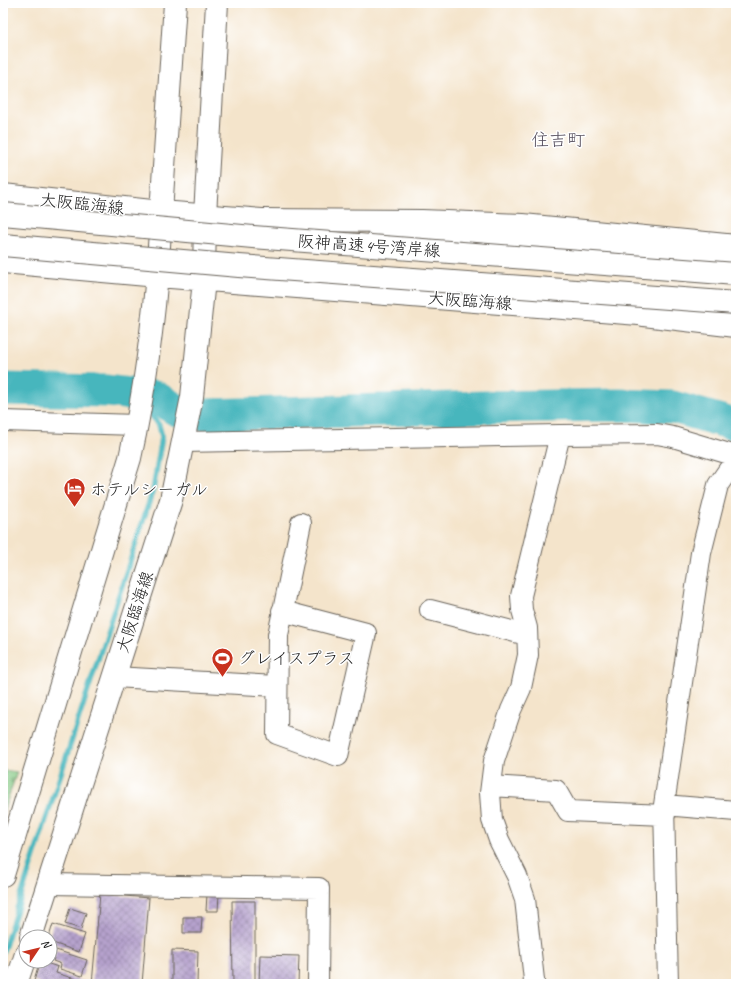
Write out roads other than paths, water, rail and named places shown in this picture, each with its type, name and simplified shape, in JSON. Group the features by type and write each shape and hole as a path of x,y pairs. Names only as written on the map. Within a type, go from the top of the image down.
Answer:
{"main road":[{"path":"3,876 130,458 138,420 158,276 161,212 176,3"},
{"path":"205,215 217,3"},
{"name":"大阪臨海線","path":"3,195 161,212 736,261"},
{"name":"阪神高速4号湾岸線","path":"3,214 252,237 736,274"},
{"name":"大阪臨海線","path":"34,929 171,500 192,397 204,280 205,215"},
{"path":"256,220 422,221 523,225 736,246"},
{"name":"阪神高速4号湾岸線","path":"3,245 231,265 736,303"},
{"name":"大阪臨海線","path":"3,262 204,280 736,321"},
{"path":"644,315 736,326"},
{"path":"16,984 21,969"}],"street":[{"path":"3,421 138,420"},
{"path":"184,435 657,434 673,437 736,458 718,485 701,552 664,810 668,984"},
{"path":"532,984 534,980 525,899 517,876 499,840 492,820 490,793 494,761 511,710 521,688 528,655 527,628 522,610 522,596 560,435"},
{"path":"282,611 366,633 338,756 277,734 278,635 282,611 301,523"},
{"path":"430,610 527,635"},
{"path":"114,677 277,686"},
{"path":"491,786 556,790 568,811 736,811"},
{"path":"48,884 319,888 318,984"}],"waterway":[{"path":"3,389 107,391 155,397 177,410 205,415 485,407 620,405 673,407 736,425"},
{"path":"107,391 137,404"},
{"path":"3,952 153,490 162,437 159,425 146,408"}],"place":[{"name":"ホテルシーガル","path":"74,508"},
{"name":"グレイスプラス","path":"222,678"}],"district":[{"name":"住吉町","path":"558,140"}]}
